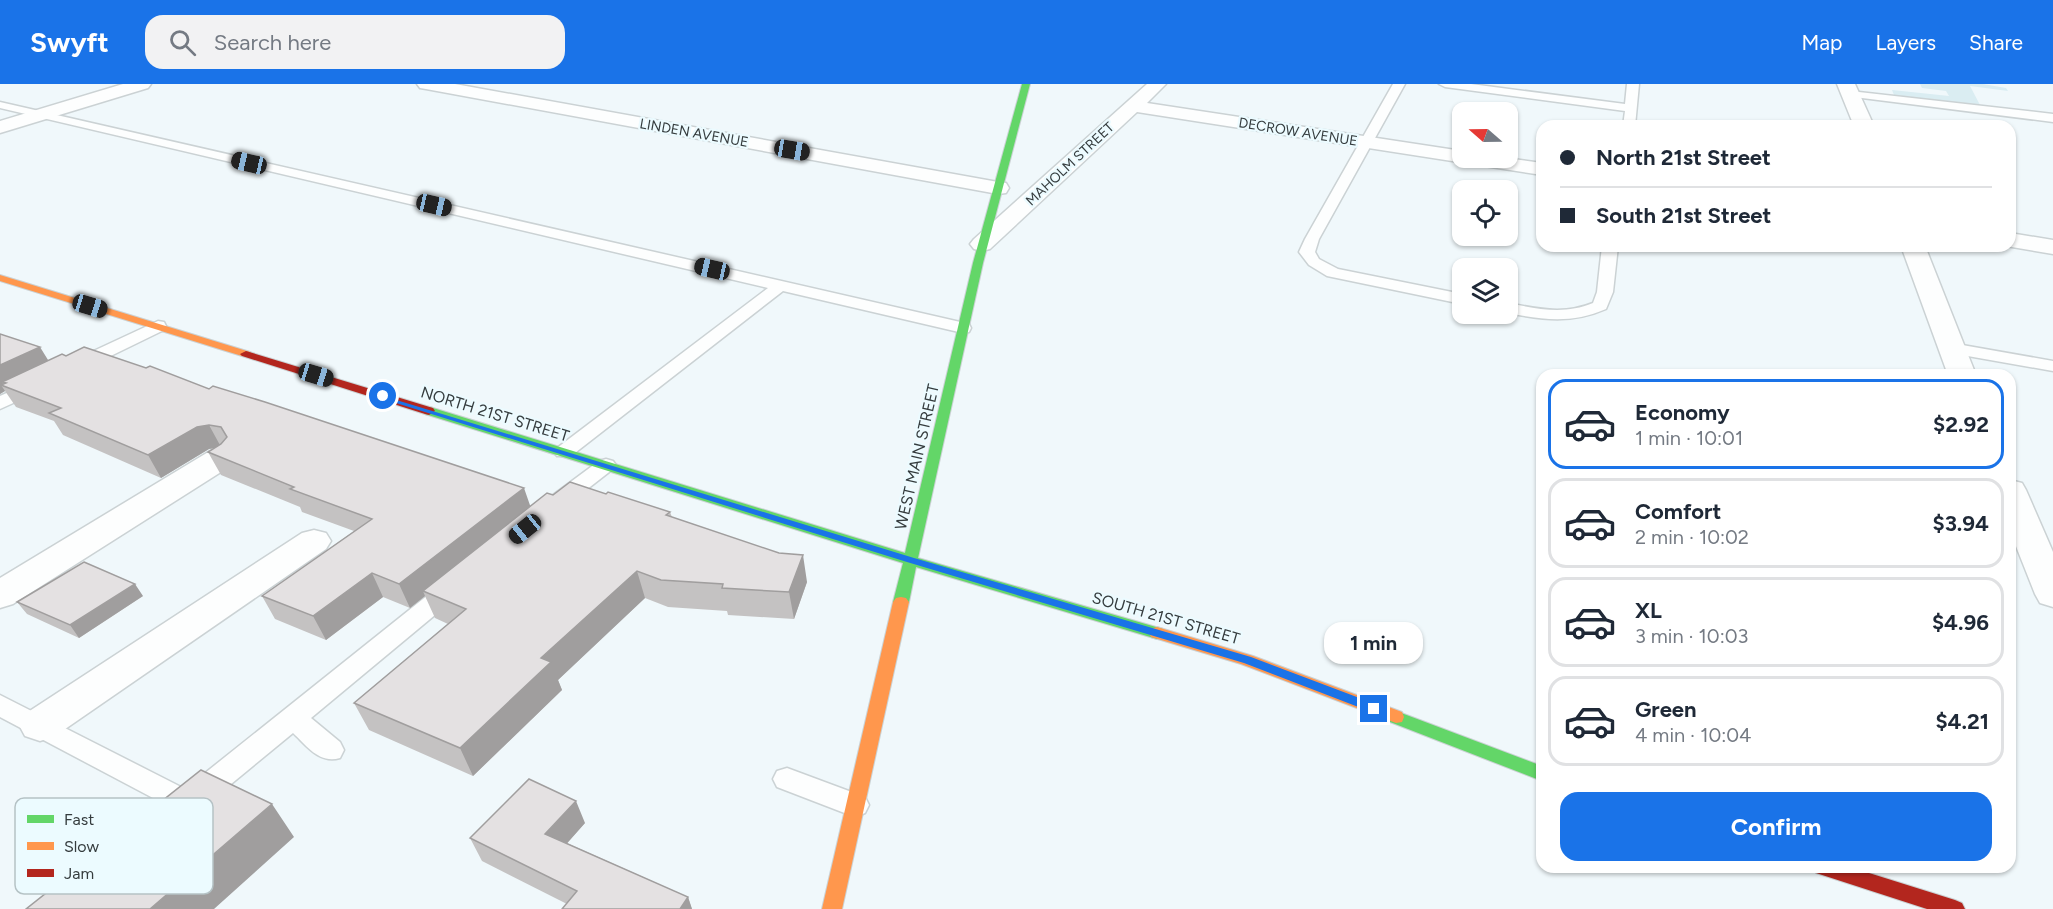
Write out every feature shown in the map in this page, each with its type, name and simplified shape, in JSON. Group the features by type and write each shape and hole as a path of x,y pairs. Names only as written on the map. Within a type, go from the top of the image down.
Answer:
{"main road":[{"name":"WEST MAIN STREET","path":"832,909 982,244 1026,84"},
{"name":"NORTH 21ST STREET","path":"0,278 910,560"},
{"name":"SOUTH 21ST STREET","path":"910,560 1247,660 1536,772"},
{"path":"1843,873 1955,909"}],"street":[{"path":"0,127 142,84"},
{"name":"LINDEN AVENUE","path":"426,84 998,188"},
{"name":"MAHOLM STREET","path":"982,244 1157,84"},
{"path":"1848,89 1861,120"},
{"name":"DECROW AVENUE","path":"1133,106 1452,155"},
{"name":"DECROW AVENUE","path":"1518,165 1536,168"},
{"path":"2016,241 2053,247"},
{"path":"1915,252 1960,369"},
{"path":"0,595 221,458"},
{"path":"2016,505 2053,594"},
{"path":"40,725 314,541"}],"lane":[{"path":"1399,84 1312,239 1307,252 1314,262 1333,273 1452,297"},
{"path":"1446,84 1631,108"},
{"path":"1630,120 1633,84"},
{"path":"1848,89 2053,118"},
{"path":"0,105 963,328"},
{"path":"1518,310 1550,317 1583,315 1600,306 1605,292 1609,252"},
{"path":"564,452 781,285"},
{"path":"0,403 158,326"},
{"path":"1951,348 2053,366"},
{"path":"541,516 606,465"},
{"path":"194,798 468,576"},
{"path":"0,705 176,798"},
{"path":"293,718 330,750"},
{"path":"787,779 855,805"}],"shaded area":[{"path":"1920,84 1983,84 2006,88 2008,91 1970,86 1980,105 1894,95 1892,90 1949,96 1946,91 1922,88"}],"building":[{"path":"0,334 40,347 0,365"},
{"path":"84,347 146,368 150,366 209,389 213,386 265,402 524,488 399,584 372,573 313,616 262,596 372,519 290,489 294,487 208,452 227,437 221,427 209,425 197,427 148,455 49,413 61,408 1,385 6,383 2,382 62,354 66,356"},
{"path":"570,482 670,512 666,515 779,553 803,555 789,592 722,588 723,584 661,580 637,571 541,658 551,662 460,748 354,703 466,609 423,591 547,493 553,495"},
{"path":"84,562 135,584 70,625 17,602"},
{"path":"201,770 272,804 213,855 213,798 166,798"},
{"path":"529,779 576,801 545,834 688,897 680,909 562,909 577,891 470,838"},
{"path":"45,894 167,894 150,909 26,909"}],"traffic: fast":[{"path":"901,602 978,263 1026,84"},
{"path":"429,411 910,560 1157,633"},
{"path":"1396,717 1536,772"}],"traffic: slow":[{"path":"0,278 246,354"},
{"path":"832,909 901,602"},
{"path":"1157,633 1247,660 1396,717"}],"traffic: jam":[{"path":"246,354 429,411"},
{"path":"1842,873 1955,909"}],"route":[{"path":"383,396 910,560 1247,660 1374,709"}]}
